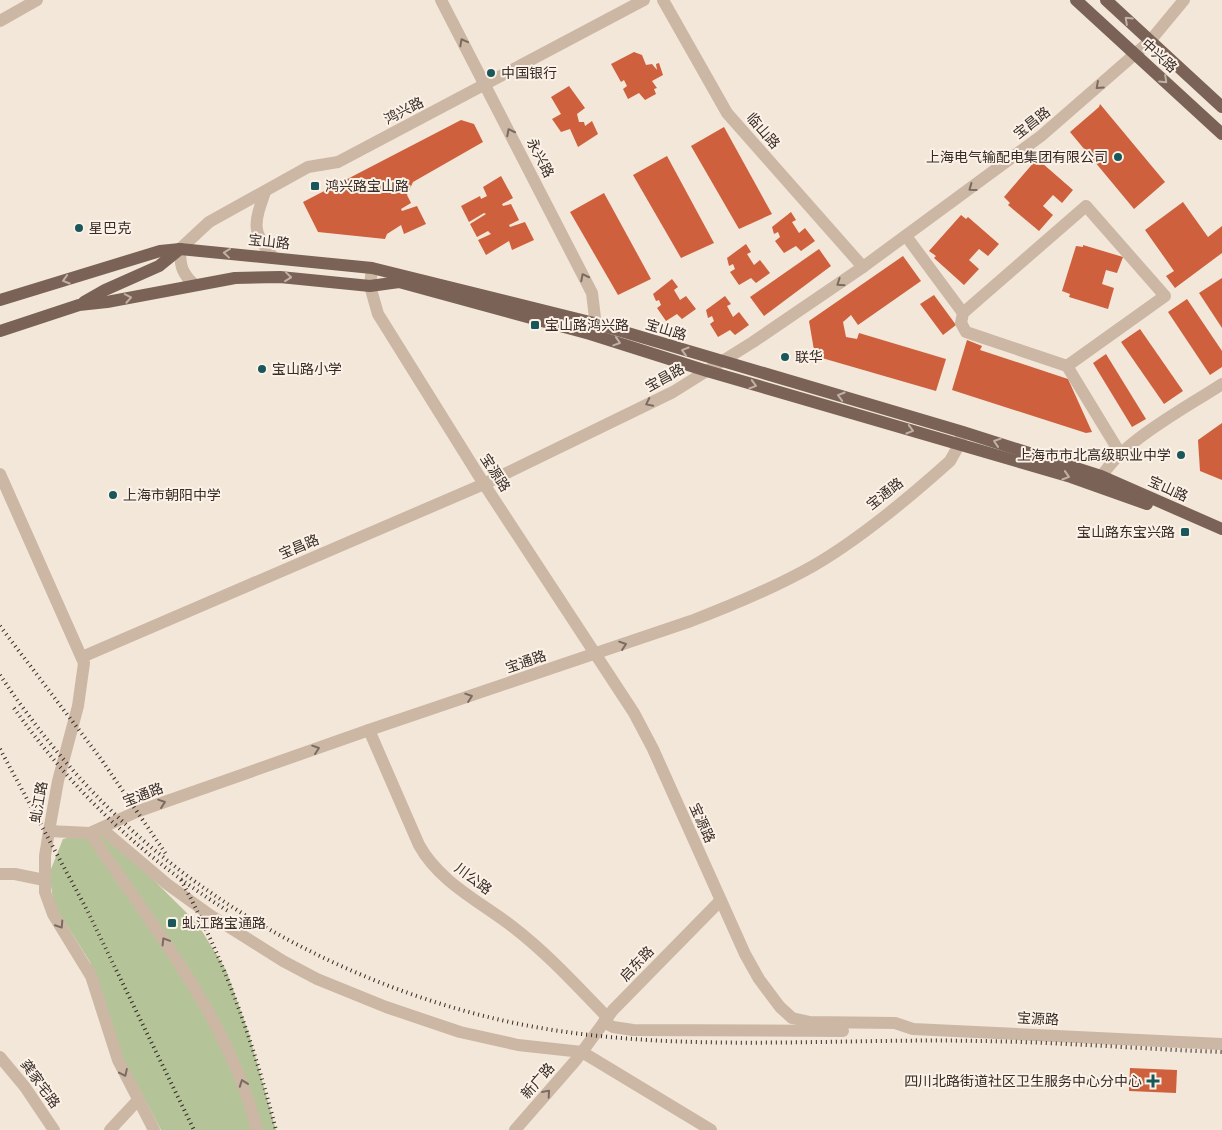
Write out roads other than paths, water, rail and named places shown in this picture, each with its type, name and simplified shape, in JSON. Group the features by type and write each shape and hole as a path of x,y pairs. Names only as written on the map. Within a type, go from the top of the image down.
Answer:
{"main road":[{"name":"中兴路","path":"1076,0 1222,134"},
{"name":"中兴路","path":"1106,0 1222,107"},
{"name":"宝山路","path":"0,300 160,251 180,249 372,268 722,362 963,432 1099,481 1222,529"},
{"path":"80,305 105,290 159,266 180,249"},
{"name":"宝山路","path":"0,332 80,305 107,302 235,278 280,276 370,286 399,282 592,328 707,371 959,445 1099,481 1145,504 1222,538"}],"street":[{"path":"0,21 37,0"},
{"name":"永兴路","path":"441,0 592,293 595,307 592,328"},
{"name":"鸿兴路","path":"180,249 209,222 308,167 338,162 644,0"},
{"name":"临山路","path":"663,0 727,113 863,267"},
{"name":"宝昌路","path":"82,657 484,484 673,392 722,362 863,267 1041,136 1150,41 1184,0"},
{"path":"265,192 256,216 255,227 260,242 273,257"},
{"path":"1067,366 1165,296 1086,206 963,313 961,323 966,332 1067,366 1120,453"},
{"path":"906,236 963,313"},
{"path":"180,249 180,264 185,277 195,285"},
{"name":"宝源路","path":"372,268 370,286 378,314 484,484 597,654 644,730 720,901 755,972 789,1016 810,1022 895,1023 913,1030 1222,1044"},
{"path":"1099,481 1120,453 1222,384"},
{"name":"宝通路","path":"49,831 96,831 136,812 716,612 780,584 813,566 851,541 950,461 959,445 963,432"},
{"name":"虬江路","path":"0,474 82,657 82,684 58,781 49,831 44,880 45,892 53,914 91,976 115,1051 154,1130"},
{"name":"川公路","path":"370,730 420,845 430,863 448,880 540,950 606,1019"},
{"path":"96,831 210,915 283,961 317,979 386,1008 460,1032 518,1045 582,1052 711,1130"},
{"path":"96,831 224,1041 244,1084 257,1130"},
{"path":"0,874 15,874 44,880"},
{"name":"启东路","path":"582,1052 606,1019 720,901"},
{"path":"606,1019 612,1026 633,1030 913,1030"},
{"name":"新广路","path":"515,1130 582,1052"},
{"name":"龚家宅路","path":"0,1057 25,1087 54,1130"},
{"path":"110,1130 138,1100"}],"railway":[{"path":"0,626 101,759 166,854"},
{"path":"0,675 27,714 88,787 121,820 166,859 215,895 267,928 322,957 378,982 436,1002 495,1019 553,1030 659,1041 766,1043 979,1041 1222,1052"},
{"path":"14,708 60,767 111,820 167,869 228,911"},
{"path":"0,749 87,910 194,1130"},
{"path":"181,880 211,941 236,1002 258,1065 276,1130"}],"place":[{"name":"中国银行","path":"491,73"},
{"name":"上海电气输配电集团有限公司","path":"1118,157"},
{"name":"鸿兴路宝山路","path":"315,186"},
{"name":"星巴克","path":"79,228"},
{"name":"宝山路鸿兴路","path":"535,325"},
{"name":"联华","path":"785,357"},
{"name":"宝山路小学","path":"262,369"},
{"name":"上海市市北高级职业中学","path":"1181,455"},
{"name":"上海市朝阳中学","path":"113,495"},
{"name":"宝山路东宝兴路","path":"1185,532"},
{"name":"虬江路宝通路","path":"172,923"},
{"name":"四川北路街道社区卫生服务中心分中心","path":"1153,1081"}]}
